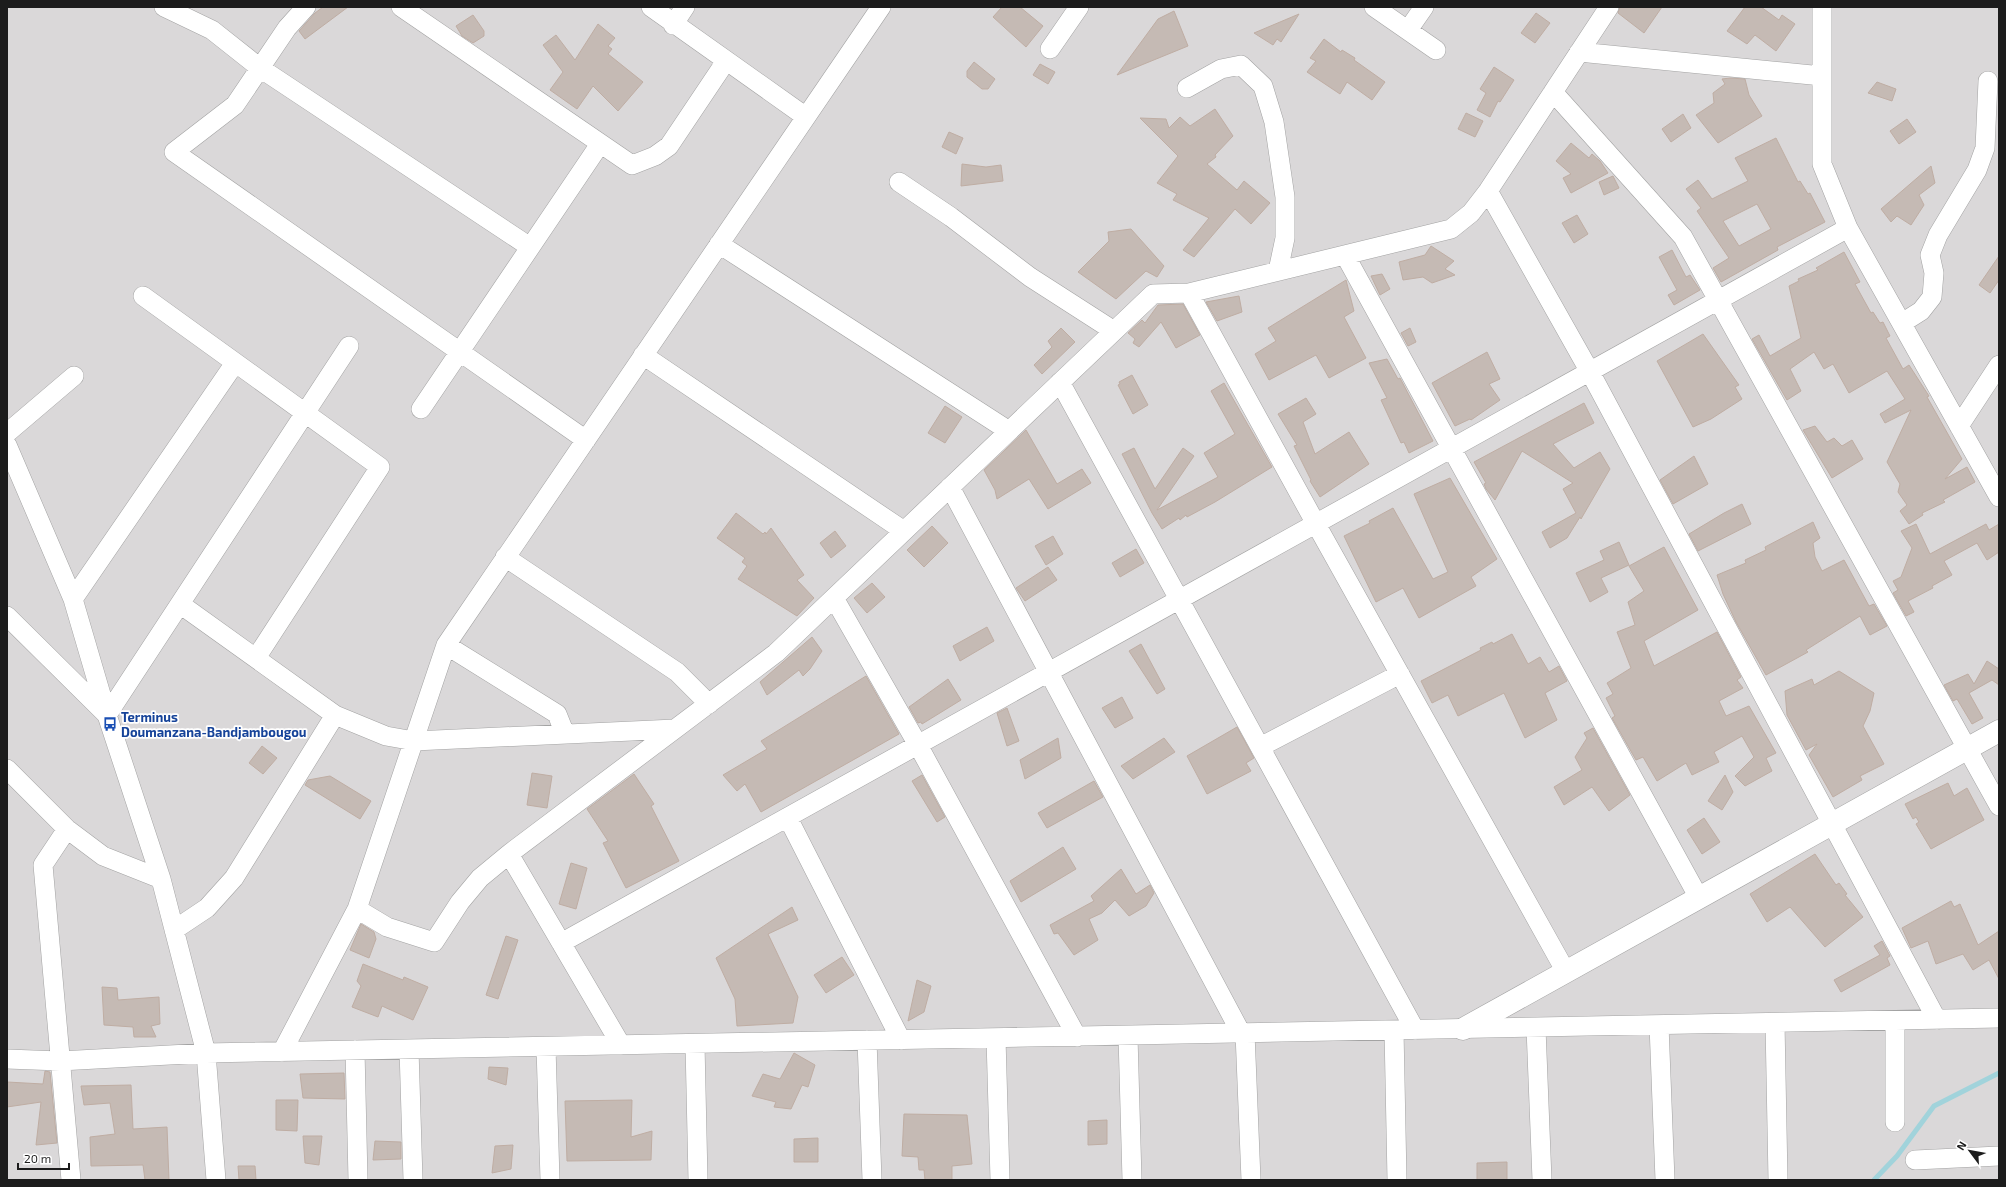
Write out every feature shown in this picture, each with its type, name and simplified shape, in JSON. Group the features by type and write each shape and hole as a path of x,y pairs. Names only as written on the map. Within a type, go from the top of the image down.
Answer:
{"street":[{"path":"164,7 212,30 260,68 530,247"},
{"path":"306,7 287,28 235,105 174,152 586,440"},
{"path":"401,7 632,165 655,156 669,146 726,61"},
{"path":"651,7 673,25 806,117"},
{"path":"673,25 685,7"},
{"path":"282,1052 357,908 446,645 881,7"},
{"path":"1050,49 1079,7"},
{"path":"1374,7 1436,50"},
{"path":"1408,30 1424,7"},
{"path":"357,908 387,927 434,942 460,902 480,878 509,854 776,653 1153,294 1189,292 1451,229 1471,213 1488,190 1609,7"},
{"path":"1822,7 1822,164 1848,228 1999,497"},
{"path":"1579,52 1822,76"},
{"path":"1187,88 1221,69 1241,65 1263,86 1274,122 1285,197 1285,238 1278,271"},
{"path":"1902,323 1921,311 1932,297 1934,273 1930,255 1938,235 1977,170 1986,148 1988,80"},
{"path":"1553,92 1683,237 1999,806"},
{"path":"421,409 600,144"},
{"path":"899,182 950,217 1030,277 1114,331"},
{"path":"1488,190 1590,372 1937,1020"},
{"path":"562,943 1848,228"},
{"path":"719,244 1009,431"},
{"path":"1345,255 1698,898"},
{"path":"1189,292 1316,524 1566,972"},
{"path":"143,296 380,467 256,658"},
{"path":"107,715 349,346"},
{"path":"643,355 904,531"},
{"path":"73,599 235,363"},
{"path":"1959,426 1999,365"},
{"path":"7,433 74,376"},
{"path":"1060,382 1415,1030"},
{"path":"7,445 73,599 107,715 161,879 206,1053 216,1180"},
{"path":"950,487 1243,1033 1251,1180"},
{"path":"505,557 677,672 709,704"},
{"path":"834,598 918,745 1077,1037"},
{"path":"180,604 335,715 386,736 414,741 675,729"},
{"path":"7,616 107,715"},
{"path":"446,645 557,714 565,734"},
{"path":"1260,747 1400,674"},
{"path":"174,930 206,908 234,878 335,715"},
{"path":"1463,1029 1999,731"},
{"path":"7,769 67,829 103,856 161,879"},
{"path":"788,818 900,1040"},
{"path":"67,829 43,865 71,1180"},
{"path":"509,854 621,1045"},
{"path":"7,1059 60,1061 206,1053 1659,1026 1999,1018"},
{"path":"1895,1021 1895,1122"},
{"path":"1775,1023 1778,1180"},
{"path":"1659,1026 1665,1180"},
{"path":"1536,1028 1542,1180"},
{"path":"1394,1030 1397,1180"},
{"path":"1128,1036 1132,1180"},
{"path":"996,1038 1000,1180"},
{"path":"867,1040 872,1180"},
{"path":"695,1044 698,1180"},
{"path":"546,1047 550,1180"},
{"path":"409,1049 413,1180"},
{"path":"355,1050 358,1180"},
{"path":"1915,1160 1999,1156"}],"shaded area":[{"path":"7,7 1999,7 1999,1180 7,1180"}],"building":[{"path":"323,7 348,7 305,39 299,31 315,13"},
{"path":"1002,7 1020,7 1043,26 1026,47 993,17"},
{"path":"1620,7 1662,7 1644,33 1618,13"},
{"path":"1745,7 1761,7 1779,20 1782,15 1795,24 1776,51 1755,35 1747,44 1727,31"},
{"path":"1174,11 1188,46 1117,75 1158,19"},
{"path":"1536,13 1550,23 1535,43 1521,33"},
{"path":"1299,14 1281,42 1277,39 1273,45 1254,33"},
{"path":"473,15 484,31 484,36 473,43 462,36 456,26"},
{"path":"598,24 615,38 608,46 612,49 608,54 643,82 618,111 593,86 577,109 550,90 563,72 543,45 556,35 575,60"},
{"path":"1324,39 1341,52 1342,50 1355,58 1354,60 1385,82 1372,100 1347,82 1340,94 1307,72 1316,61 1310,58"},
{"path":"974,62 995,79 988,89 982,89 967,77 967,71"},
{"path":"1040,64 1055,72 1048,84 1033,75"},
{"path":"1494,67 1514,80 1500,102 1498,101 1490,117 1477,110 1486,93 1480,89"},
{"path":"1722,79 1745,79 1749,95 1762,116 1718,143 1696,115 1714,103 1713,93 1725,84"},
{"path":"1877,82 1896,89 1892,101 1868,93"},
{"path":"1215,109 1233,136 1215,155 1216,157 1207,164 1237,190 1244,181 1270,203 1251,224 1235,209 1194,257 1183,250 1209,218 1173,200 1177,194 1157,183 1178,156 1140,118 1166,119 1169,128 1180,117 1190,126"},
{"path":"1466,113 1483,121 1475,137 1458,129"},
{"path":"1683,114 1691,128 1671,142 1662,129"},
{"path":"1907,119 1916,132 1899,144 1890,131"},
{"path":"949,132 963,138 956,154 942,147"},
{"path":"1776,138 1798,182 1800,181 1808,194 1810,193 1825,222 1777,247 1778,250 1721,282 1713,268 1729,258 1697,211 1701,208 1686,189 1698,180 1712,199 1748,181 1735,158","holes":["1757,204 1771,229 1739,246 1723,221"]},
{"path":"1571,143 1589,158 1592,154 1600,161 1608,173 1571,193 1563,178 1571,174 1556,161"},
{"path":"962,164 986,167 1001,165 1003,181 961,186"},
{"path":"1931,166 1935,183 1919,195 1924,205 1911,225 1897,216 1891,222 1881,209"},
{"path":"1613,176 1619,188 1604,195 1599,182"},
{"path":"1577,215 1588,234 1574,243 1562,223"},
{"path":"1131,229 1164,266 1157,277 1146,271 1116,299 1078,272 1109,241 1108,232"},
{"path":"1431,246 1454,261 1445,269 1455,275 1432,283 1423,277 1403,280 1399,262 1425,255"},
{"path":"1672,250 1686,277 1690,275 1700,290 1674,305 1668,295 1677,290 1659,257"},
{"path":"1844,252 1860,282 1855,284 1871,313 1873,312 1880,323 1883,322 1890,336 1886,338 1903,369 1909,365 1929,396 1927,397 1962,459 1945,479 1967,467 1975,482 1943,500 1945,502 1922,513 1923,515 1909,524 1900,511 1907,505 1898,492 1900,484 1887,462 1911,410 1885,423 1880,414 1905,399 1887,371 1849,393 1833,364 1824,369 1814,352 1790,369 1801,391 1787,400 1752,339 1759,335 1770,356 1801,338 1789,286 1799,281 1798,279 1818,270 1816,268"},
{"path":"1999,256 1999,280 1990,293 1979,285"},
{"path":"1382,274 1390,289 1380,295 1371,276"},
{"path":"1346,280 1354,311 1344,317 1366,358 1329,378 1316,355 1269,380 1255,354 1276,341 1268,328"},
{"path":"1239,296 1242,312 1217,321 1206,302"},
{"path":"1183,304 1200,335 1176,348 1161,322 1139,347 1133,343 1135,339 1128,333 1142,320 1145,323 1158,305"},
{"path":"1061,328 1075,342 1042,374 1034,365 1052,347 1048,341"},
{"path":"1410,328 1416,342 1408,346 1401,333"},
{"path":"1703,334 1739,385 1735,387 1742,399 1711,419 1693,427 1657,361"},
{"path":"1487,352 1500,379 1489,384 1500,400 1471,420 1470,419 1455,426 1432,383"},
{"path":"1387,359 1398,379 1400,378 1433,441 1409,453 1404,442 1401,443 1381,400 1387,398 1369,363"},
{"path":"1132,375 1148,405 1133,414 1118,385 1120,384 1119,382"},
{"path":"1224,383 1272,467 1215,502 1187,517 1186,515 1180,520 1179,518 1162,529 1152,513 1122,454 1134,448 1155,489 1183,448 1194,456 1157,510 1218,477 1204,453 1235,434 1211,391"},
{"path":"1306,398 1316,414 1303,422 1315,454 1349,432 1369,464 1320,497 1310,481 1311,480 1294,446 1297,445 1278,414"},
{"path":"1584,403 1594,423 1553,444 1574,468 1600,452 1610,469 1581,519 1580,517 1567,538 1550,548 1542,532 1576,513 1563,489 1573,483 1522,451 1495,500 1486,489 1484,484 1486,483 1474,462"},
{"path":"945,406 962,417 945,443 928,433"},
{"path":"1815,426 1827,442 1834,438 1842,446 1852,440 1863,459 1832,478 1803,430"},
{"path":"1026,430 1057,484 1082,469 1091,483 1048,509 1029,479 997,499 995,490 984,470"},
{"path":"1694,456 1708,484 1673,504 1660,480"},
{"path":"1450,478 1497,559 1471,577 1476,586 1419,618 1403,588 1376,602 1344,536 1370,523 1369,521 1393,508 1433,579 1448,572 1414,494"},
{"path":"1742,504 1751,524 1698,551 1689,534"},
{"path":"736,513 763,534 765,532 766,534 771,528 804,575 797,580 814,598 797,616 738,579 747,566 742,562 745,558 717,538"},
{"path":"1813,522 1820,538 1813,543 1815,557 1822,571 1844,560 1869,606 1874,604 1887,626 1870,635 1860,616 1806,650 1808,652 1766,675 1736,622 1723,594 1717,575 1746,563 1745,560 1766,550 1765,547"},
{"path":"1916,524 1930,554 1986,524 1989,530 1999,524 1999,552 1987,560 1977,543 1944,561 1952,575 1932,586 1933,588 1908,601 1914,612 1906,616 1893,593 1898,590 1893,581 1901,577 1912,548 1901,531"},
{"path":"932,526 948,543 924,567 907,550"},
{"path":"835,531 846,546 831,558 820,543"},
{"path":"1053,536 1063,554 1046,565 1035,546"},
{"path":"1619,542 1629,565 1601,578 1608,592 1590,602 1576,573 1604,560 1600,551"},
{"path":"1664,547 1698,610 1644,641 1654,666 1717,632 1741,677 1737,680 1743,688 1719,701 1726,716 1749,706 1776,753 1766,758 1772,771 1745,786 1735,776 1754,757 1742,736 1714,752 1719,762 1692,775 1686,763 1657,781 1643,757 1636,760 1612,718 1615,716 1606,698 1613,694 1607,683 1631,668 1617,632 1635,625 1628,602 1644,591 1629,566"},
{"path":"1136,549 1144,563 1120,577 1112,563"},
{"path":"1048,567 1057,580 1025,601 1016,588"},
{"path":"872,583 885,597 867,613 854,598"},
{"path":"987,627 994,641 960,661 953,646"},
{"path":"1512,634 1528,664 1540,657 1549,672 1559,666 1567,681 1545,693 1557,720 1525,738 1504,693 1458,716 1448,695 1432,703 1421,681 1481,650 1480,648 1492,642 1493,644"},
{"path":"812,637 822,651 810,669 803,676 799,670 767,695 760,682"},
{"path":"1141,644 1165,689 1157,694 1129,651"},
{"path":"1987,661 1999,669 1999,685 1992,680 1969,693 1983,718 1972,724 1957,699 1953,701 1944,685 1968,674 1974,684"},
{"path":"1839,671 1874,693 1870,711 1863,726 1884,764 1860,776 1862,780 1833,797 1809,755 1817,744 1806,750 1787,715 1785,691 1812,679 1814,685"},
{"path":"866,676 899,734 761,812 745,784 737,791 723,775 767,749 761,741"},
{"path":"948,679 961,700 922,724 921,722 918,723 909,707"},
{"path":"1122,697 1133,718 1115,728 1102,708"},
{"path":"1007,708 1019,741 1007,746 997,713"},
{"path":"1237,727 1254,758 1246,763 1251,771 1207,794 1187,756"},
{"path":"1593,728 1630,795 1609,811 1592,787 1564,805 1554,787 1582,770 1575,757 1587,738 1584,733"},
{"path":"1058,738 1061,758 1025,779 1020,760"},
{"path":"1164,738 1175,752 1133,779 1121,766"},
{"path":"262,746 277,758 263,774 249,763"},
{"path":"532,773 552,776 547,808 527,805"},
{"path":"634,774 654,804 651,806 679,861 626,888 603,843 608,841 587,809"},
{"path":"922,775 945,817 937,822 912,781"},
{"path":"1725,775 1733,792 1722,810 1708,801"},
{"path":"330,776 371,801 360,819 305,785 308,780"},
{"path":"1094,781 1103,797 1047,828 1038,813"},
{"path":"1948,783 1954,796 1967,788 1984,820 1931,849 1916,824 1919,822 1916,817 1913,819 1905,804"},
{"path":"1704,818 1720,842 1702,854 1687,830"},
{"path":"1063,847 1076,869 1021,902 1010,881"},
{"path":"1815,854 1836,885 1839,883 1847,894 1845,895 1863,917 1825,947 1790,907 1767,922 1750,894"},
{"path":"571,863 587,868 576,909 559,904"},
{"path":"1121,869 1136,894 1150,885 1154,893 1146,906 1129,916 1115,900 1102,913 1089,919 1098,940 1074,955 1058,933 1054,934 1050,925 1094,901 1091,896"},
{"path":"1951,901 1954,907 1960,904 1978,945 1999,931 1999,979 1989,960 1973,970 1963,954 1936,964 1928,941 1911,948 1902,928"},
{"path":"792,907 798,920 768,934 798,997 793,1023 737,1026 735,999 716,958"},
{"path":"361,924 374,932 376,939 369,958 350,950"},
{"path":"506,936 518,940 498,999 486,995"},
{"path":"1882,941 1890,956 1887,958 1890,965 1841,992 1834,980 1880,955 1874,946"},
{"path":"842,957 854,975 826,993 814,975"},
{"path":"363,964 403,980 404,977 428,987 413,1020 382,1006 378,1017 352,1007 361,986 357,981"},
{"path":"917,980 931,986 924,1012 908,1021"},
{"path":"102,987 117,988 118,1000 159,997 160,1024 151,1026 156,1037 134,1037 133,1027 104,1025"},
{"path":"794,1053 815,1065 808,1087 802,1085 791,1109 774,1107 776,1102 752,1096 763,1074 780,1079"},
{"path":"489,1067 508,1068 506,1085 488,1079"},
{"path":"45,1071 50,1072 57,1143 36,1145 41,1102 7,1107 7,1082 43,1084"},
{"path":"344,1073 345,1099 303,1098 300,1074"},
{"path":"131,1085 133,1129 167,1127 169,1180 145,1180 143,1165 91,1166 90,1137 115,1134 110,1103 84,1105 81,1086"},
{"path":"276,1100 298,1100 297,1131 276,1130"},
{"path":"632,1100 631,1137 652,1131 651,1160 567,1161 565,1101"},
{"path":"904,1114 967,1115 972,1164 952,1166 952,1180 925,1180 924,1170 919,1170 918,1157 902,1156"},
{"path":"1107,1120 1107,1144 1088,1145 1088,1121"},
{"path":"303,1136 322,1136 319,1165 305,1163"},
{"path":"818,1138 818,1162 794,1162 794,1139"},
{"path":"375,1141 401,1142 401,1159 373,1160"},
{"path":"513,1145 511,1169 492,1173 495,1146"},
{"path":"1507,1162 1507,1180 1477,1180 1477,1163"},
{"path":"238,1166 255,1166 256,1180 239,1180"}],"waterway":[{"path":"1874,1180 1897,1156 1934,1106 1999,1073"}],"place":[{"name":"Terminus Doumanzana-Bandjambougou","path":"110,724"}]}
